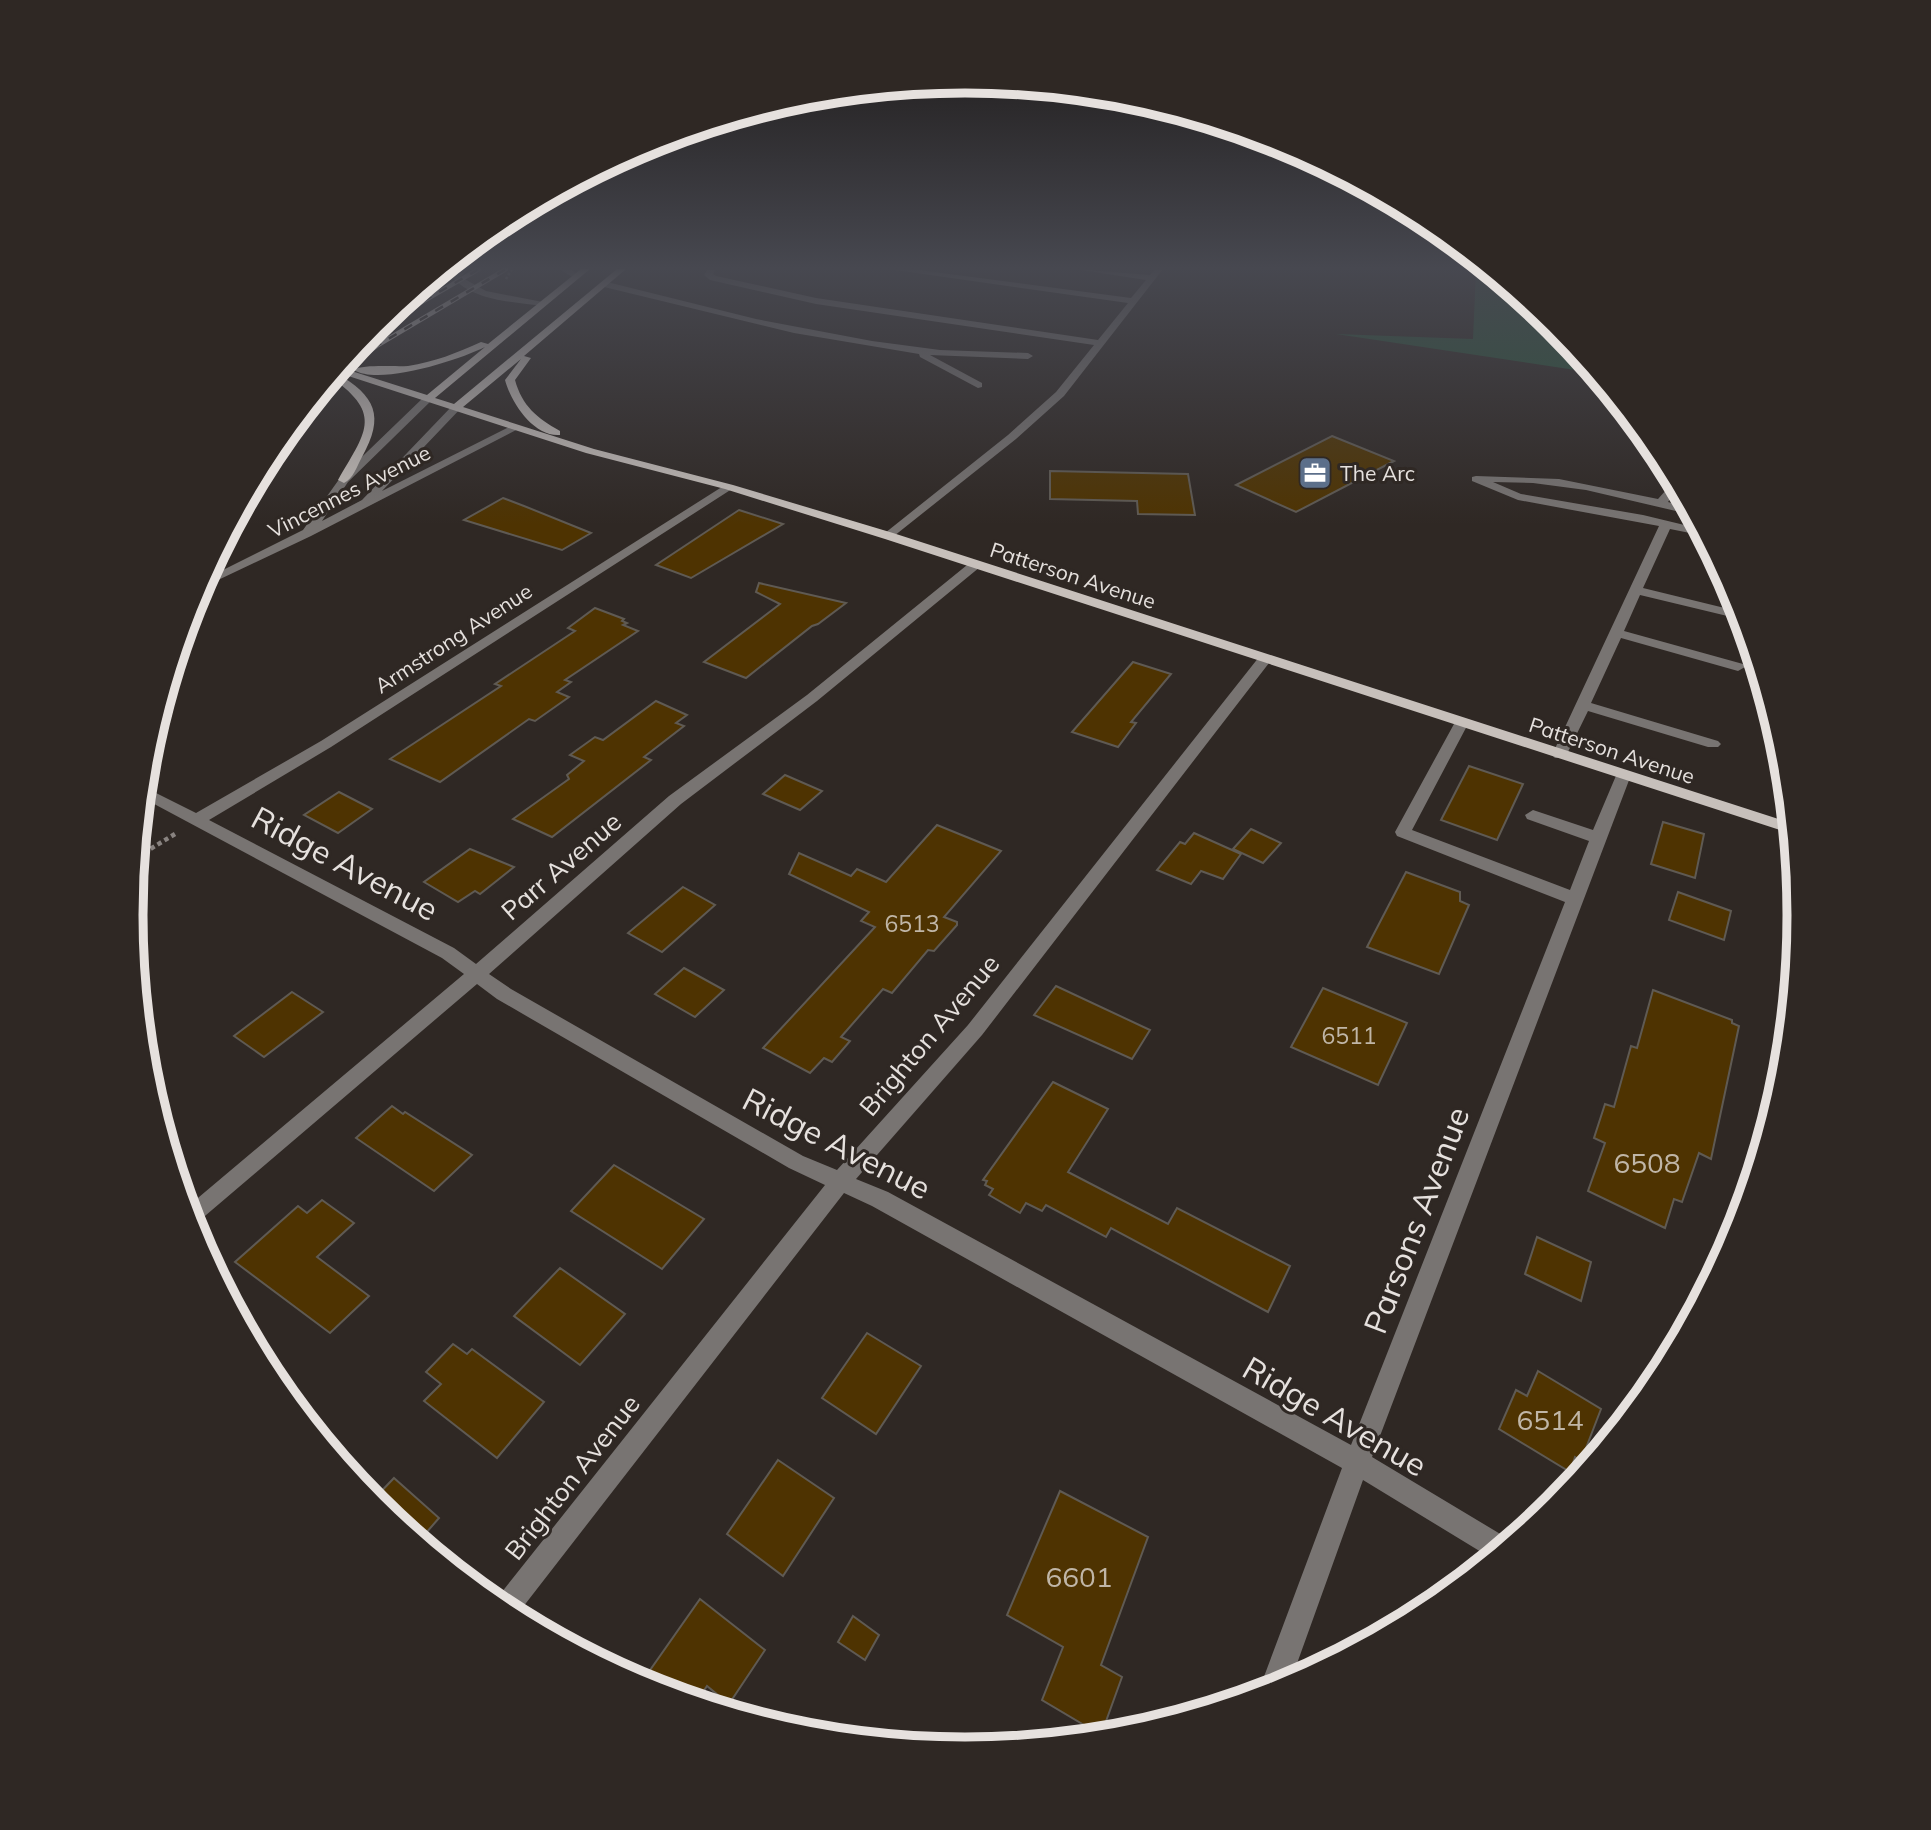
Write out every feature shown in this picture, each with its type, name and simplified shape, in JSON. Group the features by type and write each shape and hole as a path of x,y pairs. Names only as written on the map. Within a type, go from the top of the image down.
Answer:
{"main road":[{"path":"351,369 408,369 463,354"},
{"path":"429,398 482,354"},
{"path":"457,407 519,354"},
{"path":"529,354 510,380 514,398 530,418 590,451"},
{"name":"Patterson Avenue","path":"349,371 515,428 590,451 729,487 976,564 1783,827"},
{"path":"341,380 365,398 372,411 372,422 364,442 344,480"}],"street":[{"path":"922,354 978,385"},
{"path":"998,354 1028,356"},
{"path":"889,537 1013,437 1060,394 1091,354"},
{"path":"305,536 344,480 429,398"},
{"path":"357,509 457,407"},
{"name":"Vincennes Avenue","path":"215,579 515,428"},
{"path":"1680,509 1633,495 1519,476 1476,479 1518,497 1692,531"},
{"name":"Armstrong Avenue","path":"196,820 326,744 729,487"},
{"path":"1560,755 1666,525 1661,503 1670,491"},
{"path":"1666,525 1686,519"},
{"name":"Parr Avenue","path":"199,1211 477,974 675,800 812,698 976,564"},
{"path":"1636,590 1730,613"},
{"path":"1616,633 1738,667"},
{"name":"Brighton Avenue","path":"511,1601 840,1182 975,1030 1264,660"},
{"path":"1583,705 1713,744"},
{"path":"1461,723 1403,832 1575,899"},
{"name":"Parsons Avenue","path":"1278,1676 1623,775"},
{"name":"Ridge Avenue","path":"152,797 448,953 505,994 784,1155 880,1199 1358,1463 1494,1544"},
{"path":"1533,815 1599,838"}],"path":[{"path":"146,851 196,820"}],"green space":[{"path":"1471,354 1566,354 1582,371"}],"building":[{"name":"The Arc","path":"1332,436 1394,461 1296,512 1236,485"},
{"path":"1050,471 1188,474 1195,515 1138,514 1137,501 1050,499"},
{"path":"503,498 591,533 562,550 464,520"},
{"path":"739,510 783,524 691,578 656,565"},
{"path":"759,583 846,603 746,678 704,662 780,604 756,592"},
{"path":"595,608 624,619 622,621 627,623 623,625 638,631 565,680 571,682 557,692 569,697 535,721 529,719 440,782 390,759 501,686 495,684 575,631 568,628"},
{"path":"1133,662 1171,674 1131,722 1136,723 1118,747 1072,732"},
{"path":"656,701 687,715 676,723 684,726 644,757 651,760 552,837 513,819 569,779 567,775 584,761 570,755 595,737 603,740"},
{"path":"1469,766 1523,784 1497,840 1441,820"},
{"path":"785,775 822,791 800,810 763,794"},
{"path":"339,792 372,809 338,833 304,815"},
{"path":"1663,822 1704,834 1695,878 1651,864"},
{"path":"937,825 1001,851 944,917 957,922 957,925 934,951 928,950 892,993 883,989 841,1037 850,1041 832,1062 824,1058 810,1073 763,1048 875,927 861,921 869,912 789,874 799,853 851,876 857,869 886,882"},
{"path":"1251,829 1281,843 1263,863 1233,849"},
{"path":"1194,833 1241,854 1223,879 1201,871 1191,884 1157,870 1180,842 1185,844"},
{"path":"470,849 514,867 480,894 475,891 458,902 424,882"},
{"path":"1406,872 1460,892 1460,901 1469,905 1439,974 1367,947"},
{"path":"683,887 715,905 662,952 628,933"},
{"path":"1678,892 1731,911 1724,940 1669,920"},
{"path":"684,968 724,990 695,1017 655,994"},
{"path":"1056,986 1150,1030 1132,1059 1034,1015"},
{"path":"1323,988 1407,1023 1378,1085 1291,1047"},
{"path":"1653,990 1732,1020 1732,1023 1739,1026 1711,1159 1699,1153 1682,1202 1674,1199 1665,1228 1588,1191 1605,1143 1594,1138 1605,1104 1614,1107 1631,1046 1637,1048"},
{"path":"292,992 323,1012 264,1057 234,1036"},
{"path":"1053,1082 1108,1109 1068,1172 1168,1224 1177,1208 1290,1266 1268,1312 1111,1228 1106,1237 1046,1205 1042,1211 1026,1203 1020,1213 989,1195 993,1189 985,1185 987,1181 983,1180"},
{"path":"392,1106 472,1155 434,1191 356,1138"},
{"path":"614,1165 704,1219 662,1269 571,1211"},
{"path":"322,1200 354,1223 317,1257 369,1296 330,1333 235,1262 298,1206 307,1213"},
{"path":"1537,1237 1591,1262 1581,1301 1525,1274"},
{"path":"560,1268 625,1314 580,1365 514,1316"},
{"path":"867,1333 921,1366 876,1434 822,1398"},
{"path":"453,1344 467,1354 472,1349 544,1402 497,1458 424,1401 441,1384 426,1372"},
{"path":"1538,1371 1601,1409 1582,1460 1575,1457 1570,1472 1499,1429 1516,1390 1527,1396"},
{"path":"778,1460 834,1498 783,1576 727,1534"},
{"path":"394,1478 439,1518 425,1534 380,1492"},
{"path":"1060,1491 1148,1537 1101,1665 1122,1677 1105,1725 1088,1727 1042,1700 1063,1647 1007,1615"},
{"path":"700,1599 765,1650 730,1702 707,1686 702,1694 648,1673"},
{"path":"853,1616 879,1635 865,1660 838,1642"}],"place":[{"name":"The Arc","path":"1315,473"}]}
